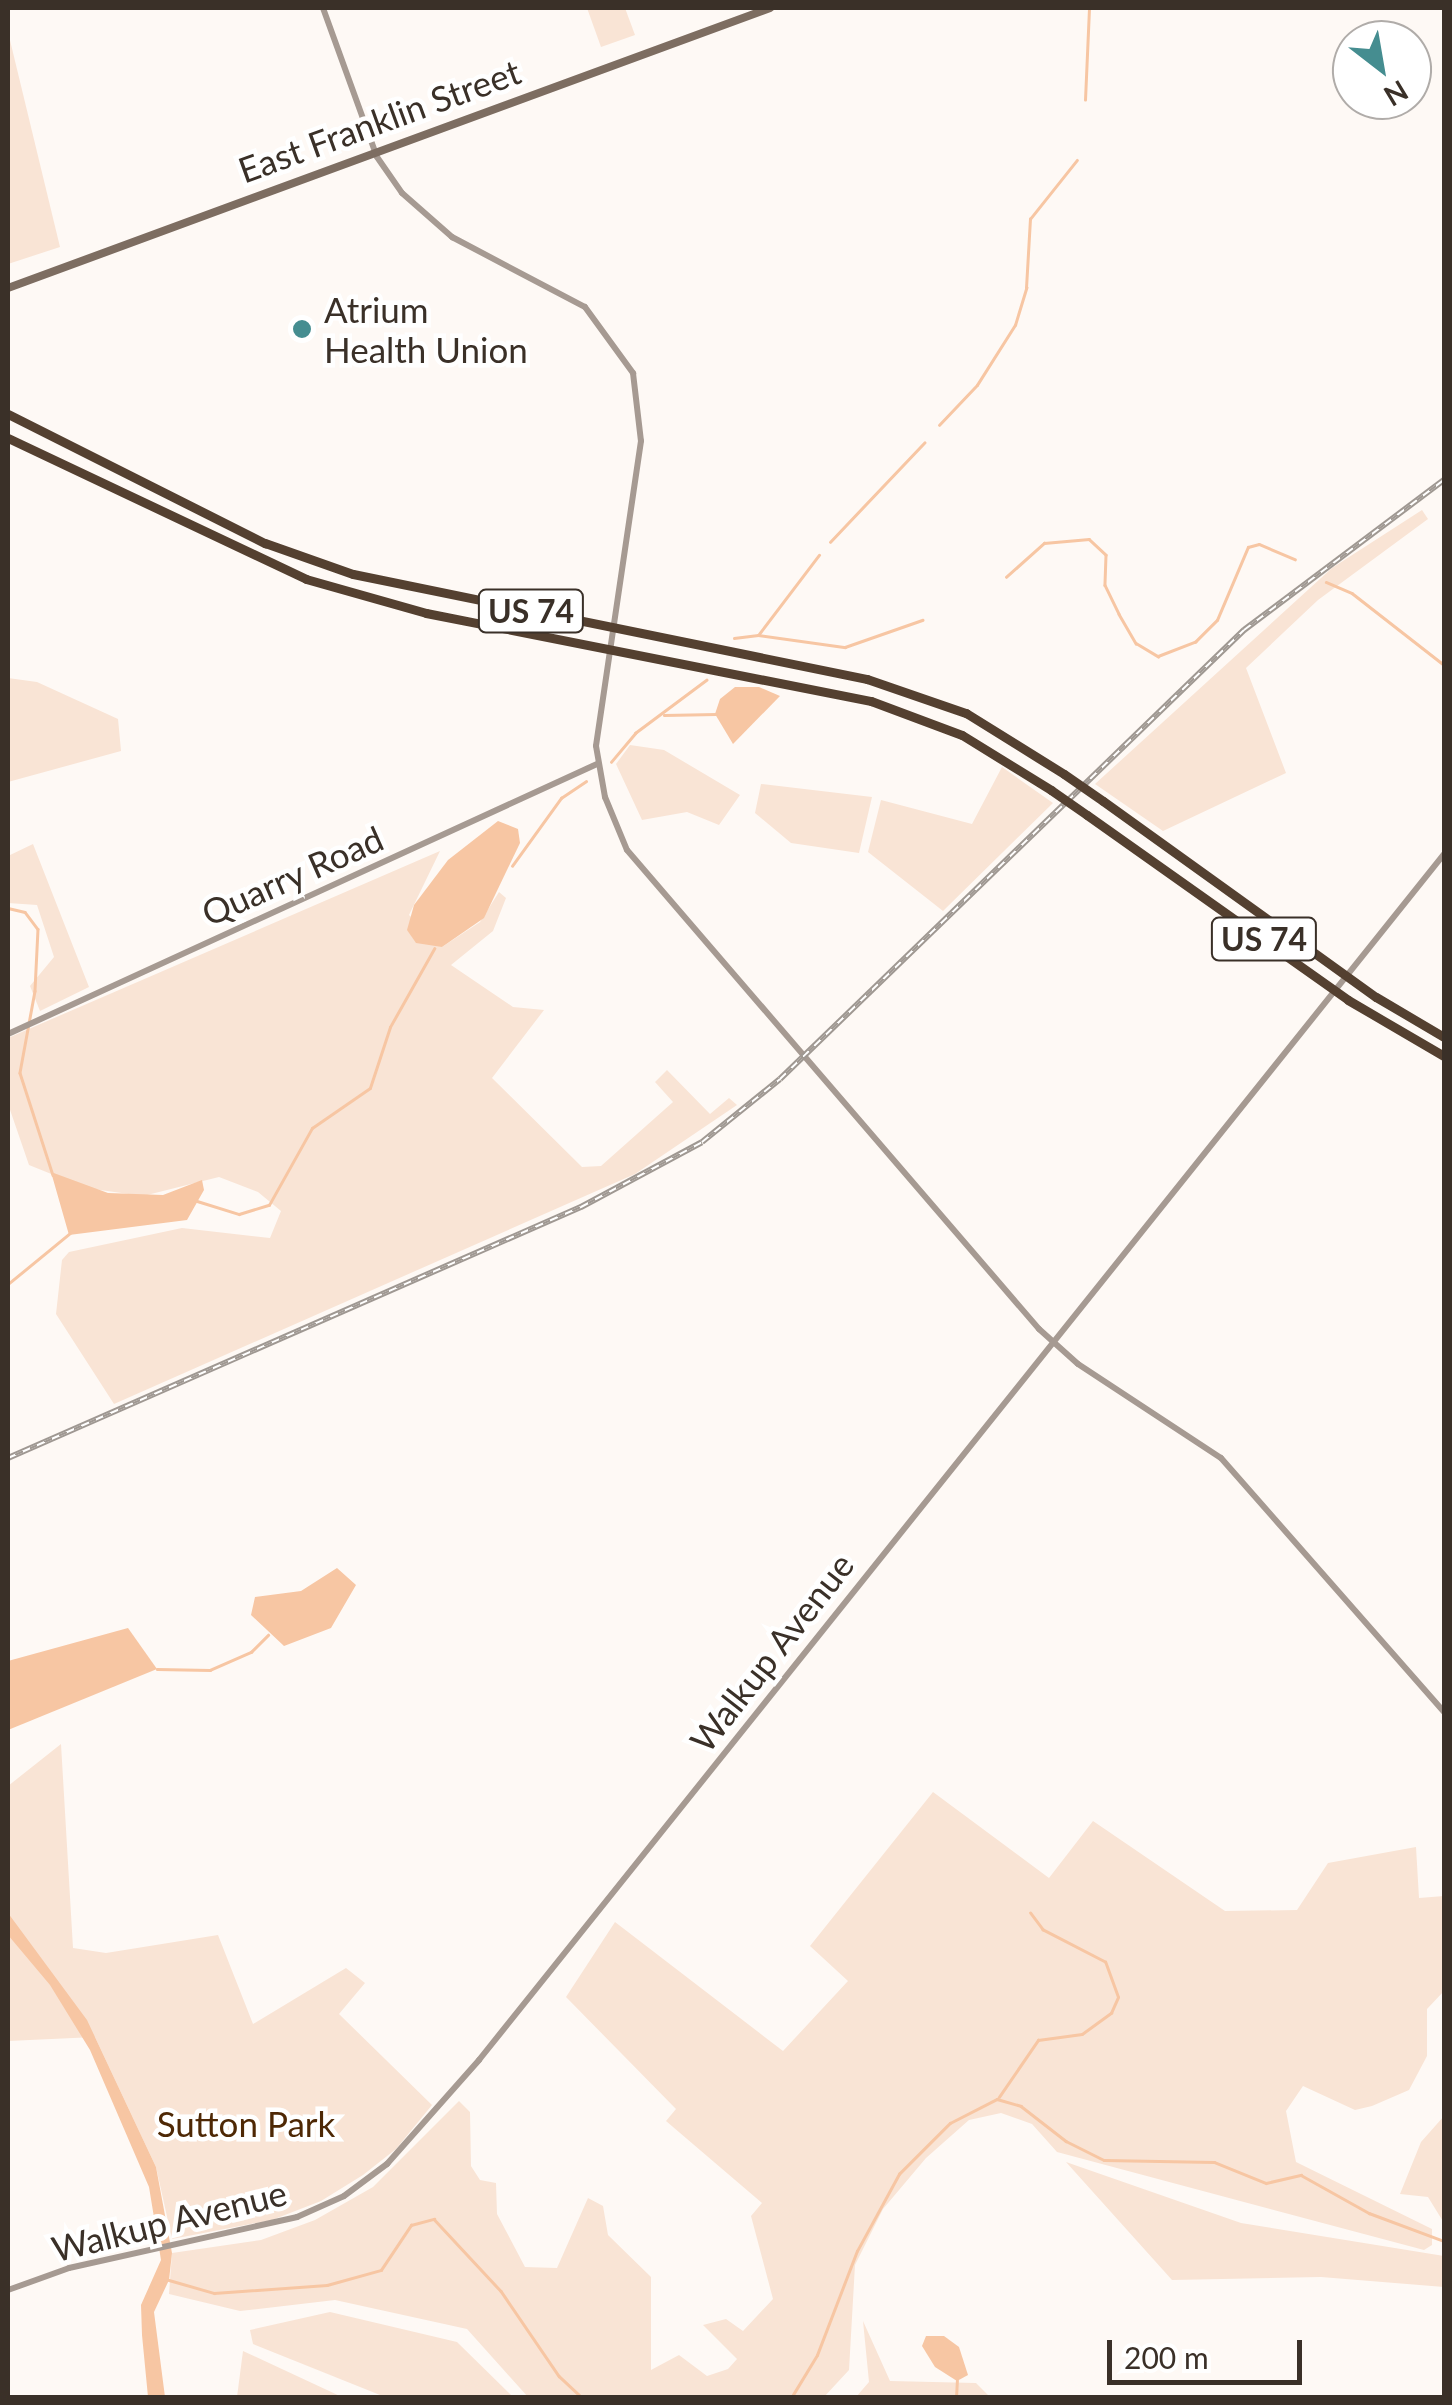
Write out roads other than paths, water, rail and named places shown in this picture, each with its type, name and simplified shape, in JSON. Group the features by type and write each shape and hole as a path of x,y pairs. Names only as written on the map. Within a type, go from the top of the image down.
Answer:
{"highway":[{"name":"US 74","path":"8,414 266,543 336,568 424,592 866,679 937,700 1064,774 1349,975 1444,1037"},
{"name":"US 74","path":"8,438 306,579 426,613 856,697 928,718 1052,790 1336,991 1444,1056"}],"main road":[{"name":"East Franklin Street","path":"8,288 770,8"}],"street":[{"path":"324,8 375,150 402,192 452,237 572,298 626,360 641,410 641,437 598,712 597,764 627,850 807,1053 1051,1340 1221,1458 1444,1712"},
{"name":"Quarry Road","path":"8,1034 597,764"},
{"name":"Walkup Avenue","path":"8,2290 139,2253 269,2226 324,2206 387,2164 416,2134 1444,854"}],"waterway":[{"path":"1085,100 1089,8"},
{"path":"939,425 977,385 1015,325 1026,288 1030,219 1077,160"},
{"path":"830,542 924,443"},
{"path":"1006,577 1044,543 1089,539 1106,555 1105,585 1136,643 1158,656 1195,642 1217,620 1248,547 1259,544 1295,559"},
{"path":"759,634 819,555"},
{"path":"1326,582 1352,593 1444,665"},
{"path":"734,638 758,635 845,647 922,620"},
{"path":"611,762 635,733 706,680"},
{"path":"664,715 716,714"},
{"path":"512,866 561,798 586,781"},
{"path":"8,908 25,912 38,929 35,991 20,1073 53,1175"},
{"path":"194,1200 239,1214 269,1205 312,1128 370,1088 390,1027 434,949"},
{"path":"8,1284 70,1233"},
{"path":"157,1669 210,1670 251,1652 268,1635"},
{"path":"999,2097 1038,2040 1082,2034 1111,2013 1118,1997 1105,1962 1043,1930 1030,1913"},
{"path":"791,2398 817,2355 857,2251 899,2174 950,2123 997,2099 1021,2106 1066,2141 1104,2160 1214,2162 1266,2183 1301,2175 1369,2213 1444,2241"},
{"path":"169,2280 214,2293 327,2285 381,2270 411,2225 434,2219 501,2291 559,2376 583,2398"},
{"path":"956,2398 957,2381"}],"railway":[{"path":"8,1458 581,1207 702,1142 780,1079 1244,630 1444,480"}],"place":[{"name":"Atrium Health Union","path":"302,329"}],"park label":[{"name":"Sutton Park","path":"246,2123"}]}
